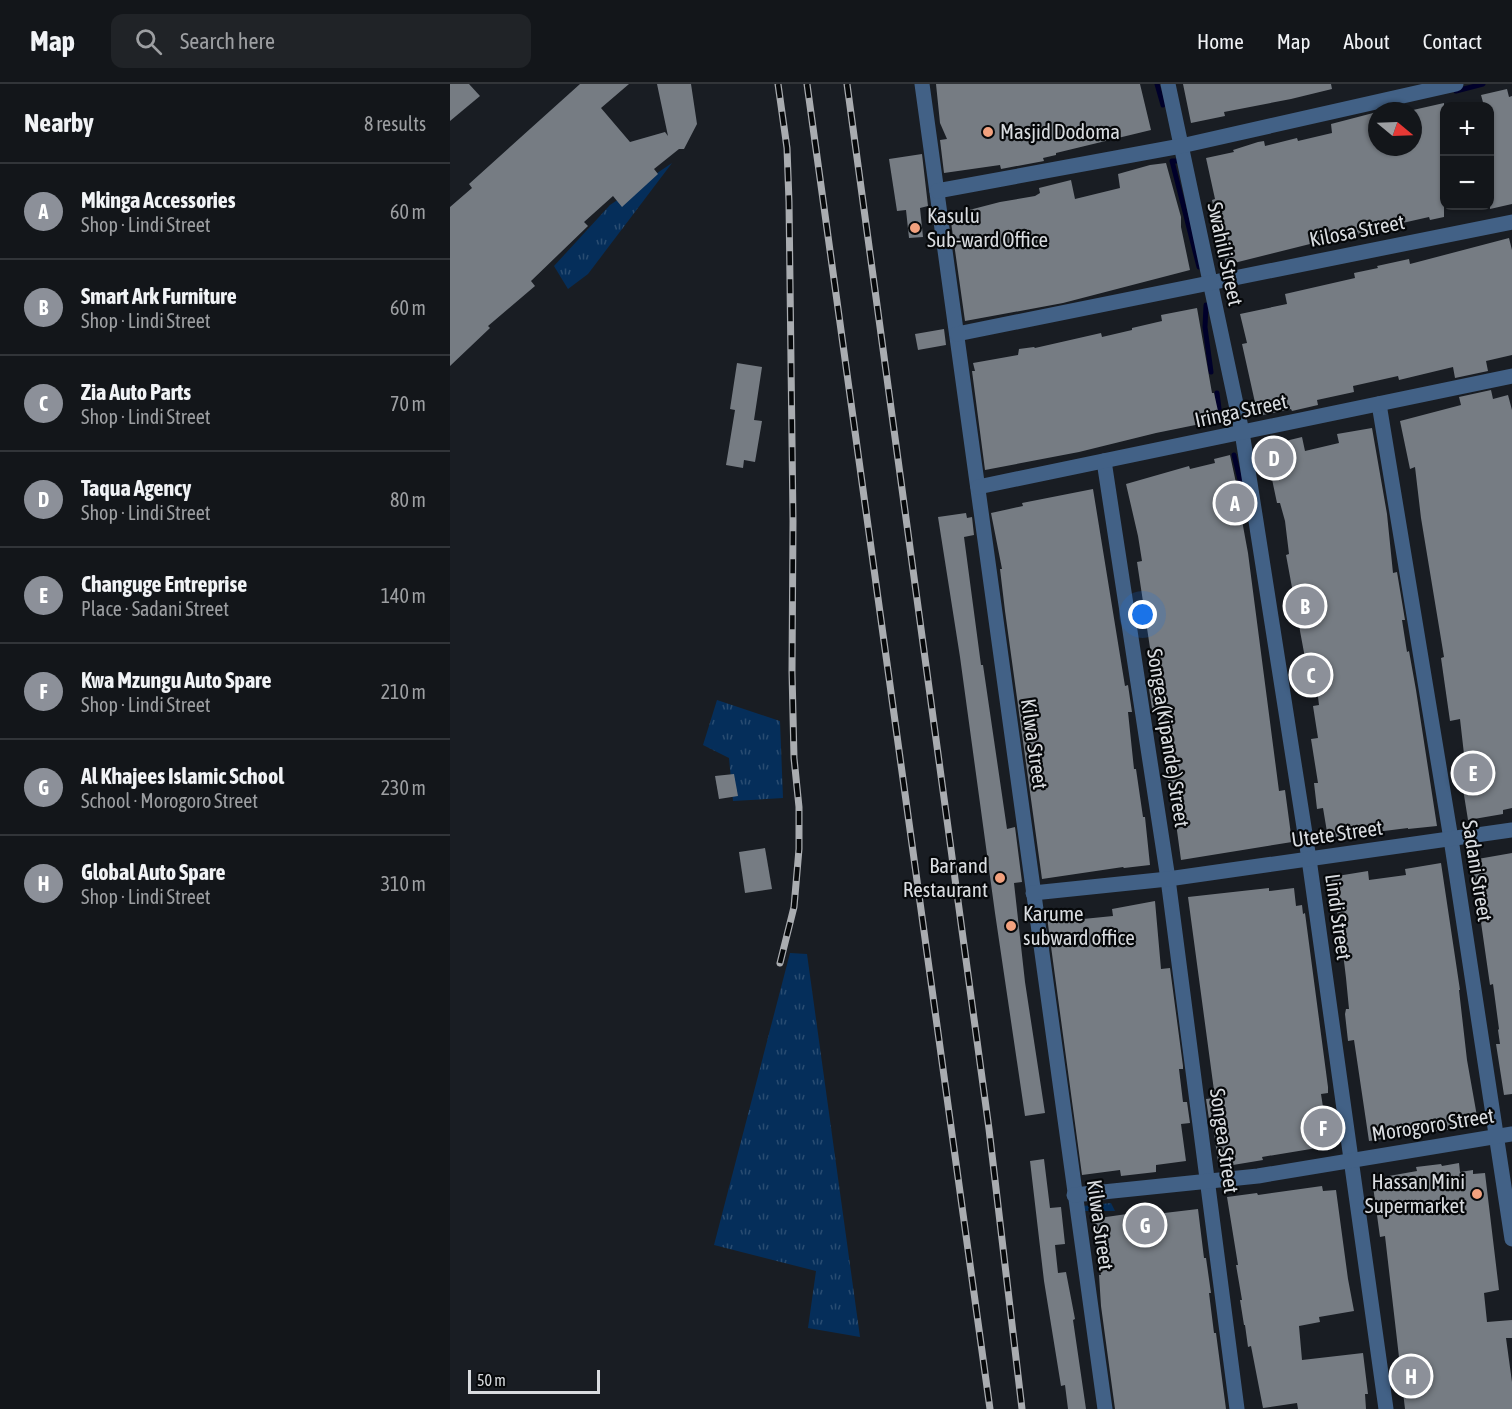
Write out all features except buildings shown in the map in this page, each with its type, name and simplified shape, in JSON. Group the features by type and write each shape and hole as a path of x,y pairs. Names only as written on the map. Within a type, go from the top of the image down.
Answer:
{"street":[{"name":"Kilwa Street","path":"922,84 1105,1409"},
{"name":"Swahili Street","path":"1168,84 1242,432"},
{"path":"937,191 1181,146 1456,84"},
{"name":"Kilosa Street","path":"957,334 1512,222"},
{"name":"Iringa Street","path":"978,487 1512,376"},
{"name":"Sadani Street","path":"1379,404 1451,839 1512,1239"},
{"name":"Lindi Street","path":"1242,432 1309,859 1386,1409"},
{"name":"Songea(Kipande) Street","path":"1104,461 1168,879"},
{"name":"Utete Street","path":"1033,893 1168,879 1512,831"},
{"name":"Songea Street","path":"1168,879 1237,1409"},
{"name":"Morogoro Street","path":"1074,1195 1209,1182 1512,1134"}],"green space":[{"path":"672,163 588,274 568,289 554,266 610,205"},
{"path":"717,700 780,721 783,798 733,801 729,758 703,745"},
{"path":"790,953 807,954 860,1337 808,1328 816,1271 714,1245"},
{"path":"1111,1203 1115,1211 1083,1211 1083,1206"}],"waterway":[{"path":"1157,84 1163,105"},
{"path":"1456,91 1483,84"},
{"path":"1178,161 1172,161 1199,267"},
{"path":"1206,305 1205,327 1211,372"},
{"path":"1217,393 1220,416"},
{"path":"1234,455 1248,513"}],"railway":[{"path":"778,84 787,148 789,202 793,521 792,672 794,758 799,807 799,849 794,907 780,963"},
{"path":"807,84 990,1409"},
{"path":"847,84 989,1129 1022,1409"}],"place":[{"name":"Masjid Dodoma","path":"988,132"},
{"name":"Kasulu Sub-ward Office","path":"915,228"},
{"name":"Taqua Agency","path":"1274,458"},
{"name":"Mkinga Accessories","path":"1235,503"},
{"name":"Smart Ark Furniture","path":"1305,606"},
{"name":"Zia Auto Parts","path":"1311,675"},
{"name":"Changuge Entreprise","path":"1473,773"},
{"name":"Bar and Restaurant","path":"1000,878"},
{"name":"Karume subward office","path":"1011,926"},
{"name":"Kwa Mzungu Auto Spare","path":"1323,1128"},
{"name":"Hassan Mini Supermarket","path":"1477,1194"},
{"name":"Al Khajees Islamic School","path":"1145,1225"},
{"name":"Global Auto Spare","path":"1411,1376"}]}
